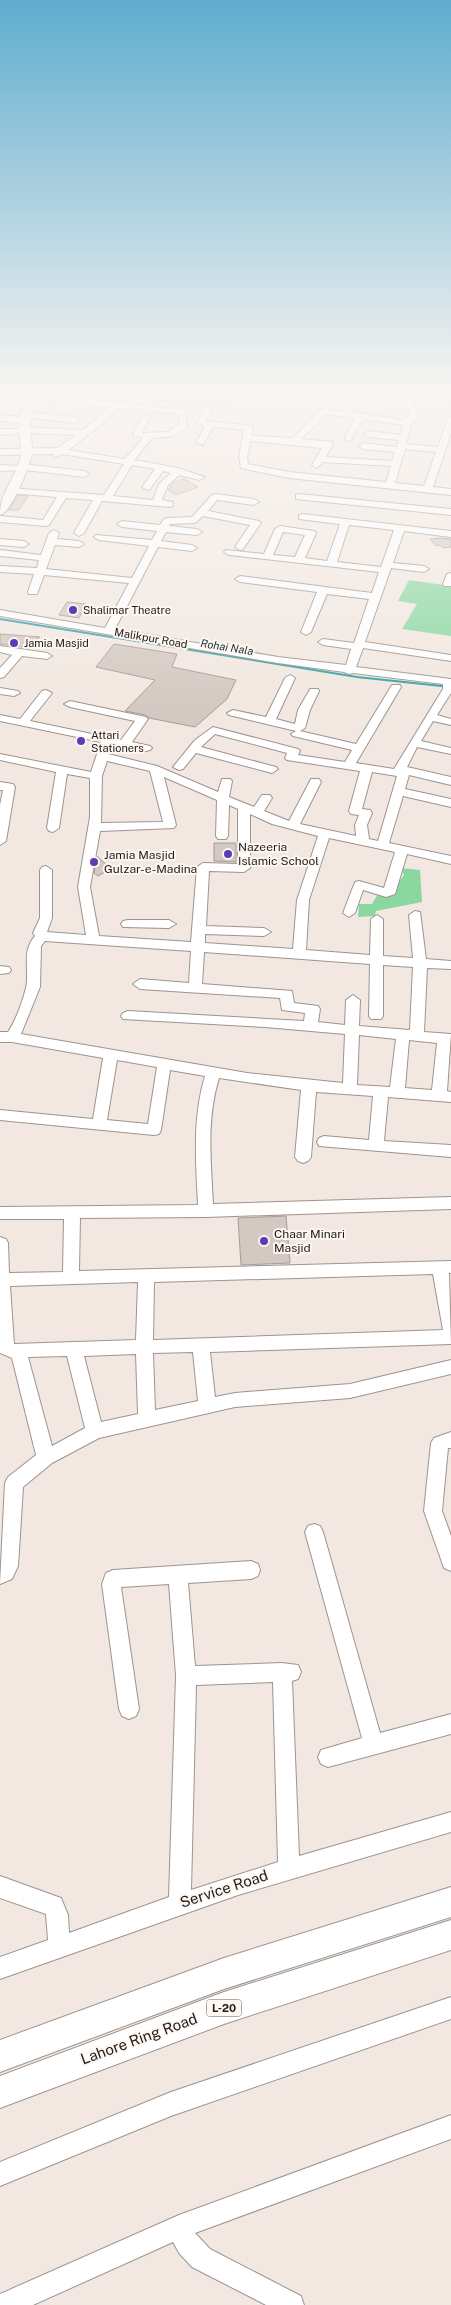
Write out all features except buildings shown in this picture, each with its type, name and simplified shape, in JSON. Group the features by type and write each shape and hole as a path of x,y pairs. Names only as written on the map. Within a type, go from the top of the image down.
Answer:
{"highway":[{"path":"0,2056 111,2012 262,1959 451,1902"},
{"name":"Lahore Ring Road","path":"0,2092 116,2046 269,1992 451,1935"}],"main road":[{"path":"0,512 10,495"}],"street":[{"path":"59,495 156,503 169,507 168,497 165,495"},
{"path":"0,512 46,523 63,495"},
{"path":"79,533 106,495"},
{"path":"156,503 160,495"},
{"path":"109,630 154,543 170,520 192,521 202,513 215,497 249,502 234,518"},
{"path":"299,497 451,512"},
{"path":"130,511 135,501"},
{"path":"202,513 256,523 240,547"},
{"path":"302,517 451,534"},
{"path":"331,564 345,522"},
{"path":"122,524 197,532"},
{"path":"349,671 400,528"},
{"path":"267,557 280,529 308,531 311,533 300,560"},
{"path":"33,592 42,572 52,537 79,544"},
{"path":"99,537 192,548"},
{"path":"0,542 24,544"},
{"path":"229,552 331,564 424,569"},
{"path":"0,553 45,558"},
{"path":"0,569 134,581"},
{"path":"240,579 375,597"},
{"path":"306,632 323,590"},
{"name":"Malikpur Road","path":"0,613 109,630 121,637 116,642 177,648 276,665"},
{"path":"323,642 451,658"},
{"path":"1,649 47,656"},
{"path":"0,676 19,653"},
{"path":"276,665 349,671 449,685"},
{"path":"276,665 396,687 449,685"},
{"path":"270,721 290,678"},
{"path":"404,772 400,769 449,685"},
{"path":"348,766 396,687"},
{"path":"0,690 14,693"},
{"path":"179,767 193,749 236,708 270,721 299,728 304,710 314,690"},
{"path":"23,722 46,693"},
{"path":"70,704 142,719 124,744"},
{"path":"431,717 451,722"},
{"path":"0,718 146,748"},
{"path":"214,730 294,751 291,758 404,772 451,781"},
{"path":"297,734 359,748"},
{"path":"93,939 84,886 94,827 96,776 107,740"},
{"path":"414,743 451,751"},
{"path":"193,749 272,769"},
{"path":"0,756 96,776"},
{"path":"102,756 156,770 223,799 241,802 257,813 293,826 451,860"},
{"path":"363,840 361,825 366,813 355,811 366,768"},
{"path":"53,828 62,769"},
{"path":"94,827 170,825 156,770"},
{"path":"383,844 404,772"},
{"path":"222,836 223,799 226,781"},
{"path":"293,826 315,782"},
{"path":"0,786 10,787 0,840"},
{"path":"399,791 451,803"},
{"path":"257,813 266,798"},
{"path":"194,988 199,947 203,867 244,868 241,802"},
{"path":"299,955 303,900 325,833"},
{"path":"349,913 360,885 386,893 390,891 402,849"},
{"path":"42,936 40,933 46,918 46,870"},
{"path":"415,915 420,964 417,1036"},
{"path":"376,1016 377,919"},
{"path":"126,942 128,920 169,924"},
{"path":"200,930 264,932"},
{"path":"42,936 451,965"},
{"path":"6,1037 19,1026 32,987 34,945 42,936"},
{"path":"140,984 287,994 287,1007 313,1009 310,1026"},
{"path":"350,1089 353,1000"},
{"path":"6,1037 111,1053 213,1074 309,1086 397,1094 445,1096 448,1039 265,1022 128,1016"},
{"path":"397,1094 402,1034"},
{"path":"99,1125 111,1053"},
{"path":"0,1115 154,1130 164,1065"},
{"path":"206,1211 202,1128 206,1096 213,1074"},
{"path":"303,1157 309,1086"},
{"path":"376,1146 381,1092"},
{"path":"324,1142 451,1151"},
{"path":"0,1213 206,1211 451,1204"},
{"path":"71,1278 72,1211"},
{"path":"0,1243 0,1280 6,1346 11,1351 451,1337"},
{"path":"0,1280 446,1267 451,1329"},
{"path":"146,1276 144,1347 147,1418"},
{"path":"202,1346 207,1405"},
{"path":"74,1349 95,1431"},
{"path":"18,1350 46,1458"},
{"path":"0,1575 5,1573 9,1566 14,1483 46,1458 95,1431 235,1400 350,1392 451,1367"},
{"path":"451,1440 440,1443 433,1511 451,1562"},
{"path":"314,1532 374,1746"},
{"path":"129,1709 111,1584 113,1579 251,1570"},
{"path":"178,1575 186,1676 180,1904"},
{"path":"186,1676 287,1672 290,1868"},
{"path":"328,1757 451,1724"},
{"name":"Service Road","path":"0,1968 180,1904 290,1868 451,1822"},
{"path":"0,1887 53,1906 57,1915 59,1946"},
{"path":"0,2174 170,2104 451,2008"},
{"path":"5,2305 179,2227 451,2127"},
{"path":"179,2227 182,2238 189,2248 201,2258 292,2305"}],"green space":[{"path":"409,580 451,586 451,636 402,629 417,604 398,601"},
{"path":"401,868 420,870 422,902 376,911 375,916 358,917 359,904 372,904 378,894 395,887 404,875"}],"waterway":[{"name":"Rohai Nala","path":"0,619 357,677 451,687"}],"place":[{"name":"Shalimar Theatre","path":"73,610"},
{"name":"Jamia Masjid","path":"14,643"},
{"name":"Attari Stationers","path":"81,741"},
{"name":"Nazeeria Islamic School","path":"228,854"},
{"name":"Jamia Masjid Gulzar-e-Madina","path":"94,862"},
{"name":"Chaar Minari Masjid","path":"264,1241"}]}
